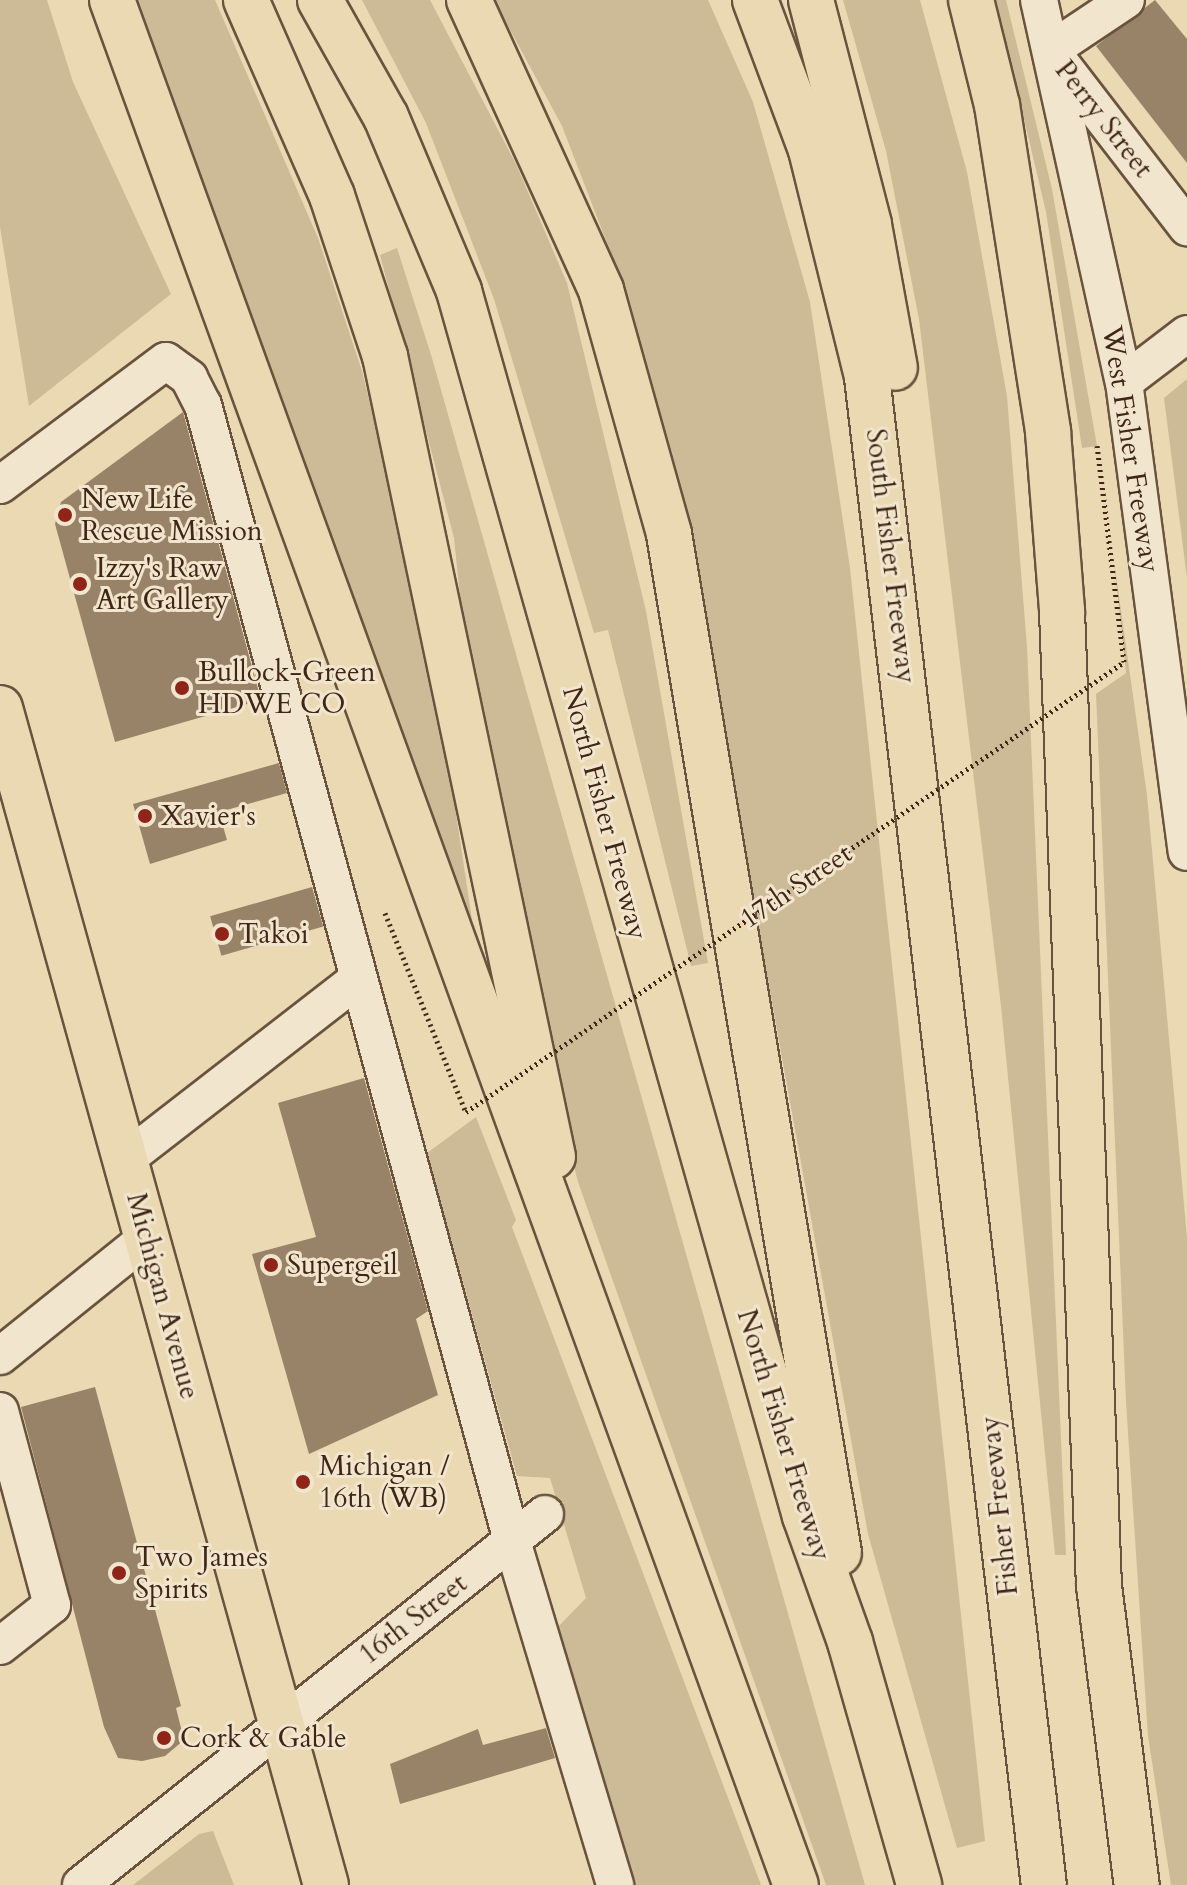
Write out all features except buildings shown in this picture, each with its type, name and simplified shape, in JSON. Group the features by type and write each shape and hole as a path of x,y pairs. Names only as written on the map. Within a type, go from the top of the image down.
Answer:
{"main road":[{"path":"112,0 508,1104 582,1280 796,1885"},
{"path":"246,0 332,196 385,356 582,1280"},
{"name":"North Fisher Freeway","path":"320,0 386,117 459,291 805,1516 850,1642"},
{"path":"469,0 601,290 669,534 850,1642 919,1885"},
{"name":"South Fisher Freeway","path":"755,0 811,150 867,377 959,1127"},
{"path":"811,0 869,225 904,433 958,929 959,1127"},
{"path":"949,0 1015,221"},
{"path":"971,0 1015,221 1048,432 1062,611 1099,1586 1137,1885"},
{"name":"Michigan Avenue","path":"0,708 9,785 126,1159 326,1885"},
{"name":"Fisher Freeway","path":"959,1127 1044,1885"}],"street":[{"name":"West Fisher Freeway","path":"1039,0 1124,382 1187,852"},
{"path":"1051,50 1126,0"},
{"name":"Perry Street","path":"1051,50 1187,227"},
{"path":"1124,382 1187,334"},
{"path":"0,485 153,367 166,361 179,367 203,405 512,1541 615,1885"},
{"path":"126,1159 357,980"},
{"path":"0,1356 147,1238"},
{"path":"0,1411 52,1605 0,1646"},
{"name":"16th Street","path":"81,1885 545,1514"}],"path":[{"name":"17th Street","path":"385,913 466,1112 1124,662 1097,446"}],"shaded area":[{"path":"0,0 47,0 73,82 171,294 29,406 0,227"},
{"path":"136,0 215,0 318,238 362,371 434,668 474,933 461,936"},
{"path":"362,0 430,0 516,164 567,283 646,611 708,963 691,966 608,630 594,633 494,299 426,123"},
{"path":"494,0 708,0 753,102 810,302 850,568 985,1841 957,1848 868,1534 681,498 630,303 562,126"},
{"path":"843,0 920,0 967,172 1007,396 1027,647 1066,1555 1055,1555 1001,1006 919,319 886,151"},
{"path":"996,0 1006,0 1052,189 1097,446 1082,448 1046,212"},
{"path":"397,248 432,358 865,1885 826,1885 578,1182 539,1029 467,664 454,538 380,255"},
{"path":"1187,379 1187,578 1164,398"},
{"path":"1114,561 1147,795 1187,1238 1187,1885 1171,1885 1148,1736 1126,1402 1096,694 1126,673"},
{"path":"476,1117 516,1220 512,1227 761,1885 622,1885 556,1629 586,1598 550,1478 517,1476 427,1153"},
{"path":"213,1831 234,1885 133,1885 199,1834"}],"place":[{"name":"New Life Rescue Mission","path":"65,515"},
{"name":"Izzy's Raw Art Gallery","path":"80,584"},
{"name":"Bullock-Green HDWE CO","path":"182,688"},
{"name":"Xavier's","path":"145,816"},
{"name":"Takoi","path":"222,934"},
{"name":"Supergeil","path":"271,1265"},
{"name":"Michigan / 16th (WB)","path":"303,1482"},
{"name":"Two James Spirits","path":"119,1573"},
{"name":"Cork & Gable","path":"164,1738"}]}
